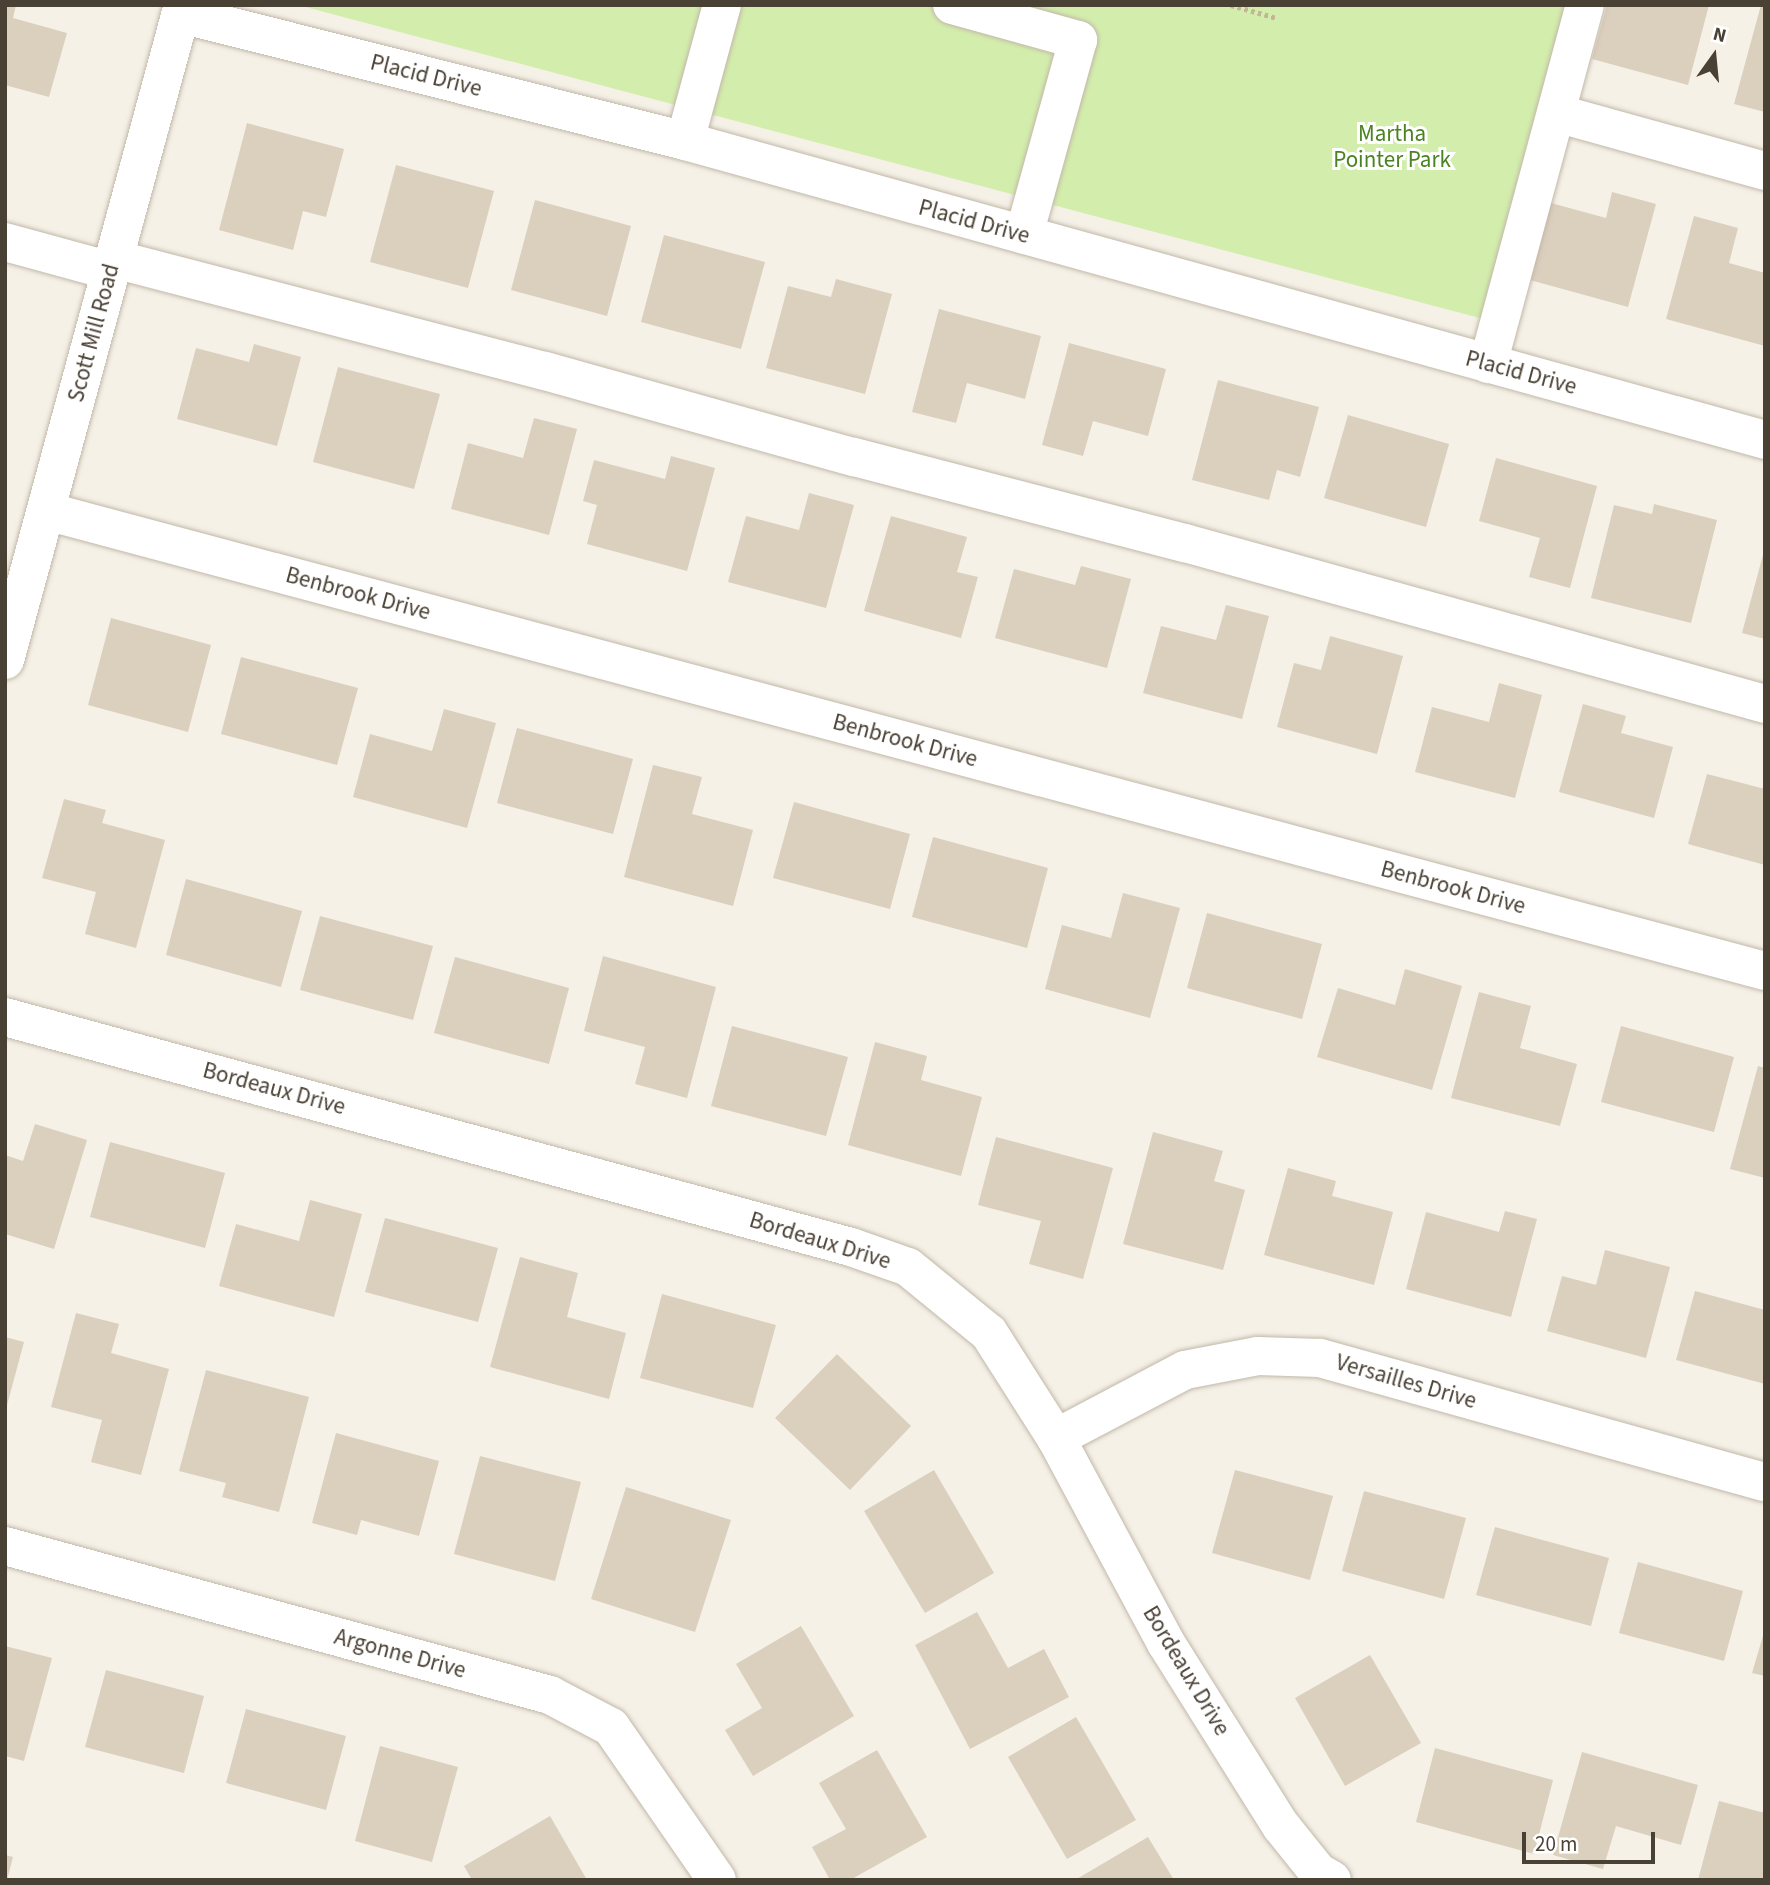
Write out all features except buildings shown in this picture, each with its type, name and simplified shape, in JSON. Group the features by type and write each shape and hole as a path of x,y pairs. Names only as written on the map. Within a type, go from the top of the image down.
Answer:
{"street":[{"path":"685,141 722,5"},
{"path":"952,5 1078,40 1024,235"},
{"path":"1488,364 1585,5"},
{"name":"Placid Drive","path":"182,10 685,141 1765,440"},
{"name":"Scott Mill Road","path":"5,660 182,10"},
{"path":"1556,113 1765,171"},
{"path":"5,242 113,265 545,371 854,457 1185,543 1765,704"},
{"name":"Benbrook Drive","path":"46,511 1765,971"},
{"name":"Bordeaux Drive","path":"5,1017 851,1247 908,1267 989,1334 1056,1438 1166,1643 1281,1826 1318,1872 1332,1880"},
{"name":"Versailles Drive","path":"1056,1438 1185,1370 1258,1356 1320,1358 1765,1482"},
{"name":"Argonne Drive","path":"5,1546 550,1695 611,1727 717,1880"}],"path":[{"path":"1231,5 1277,18"}],"green space":[{"name":"Martha Pointer Park","path":"298,5 1580,5 1491,321"}]}
